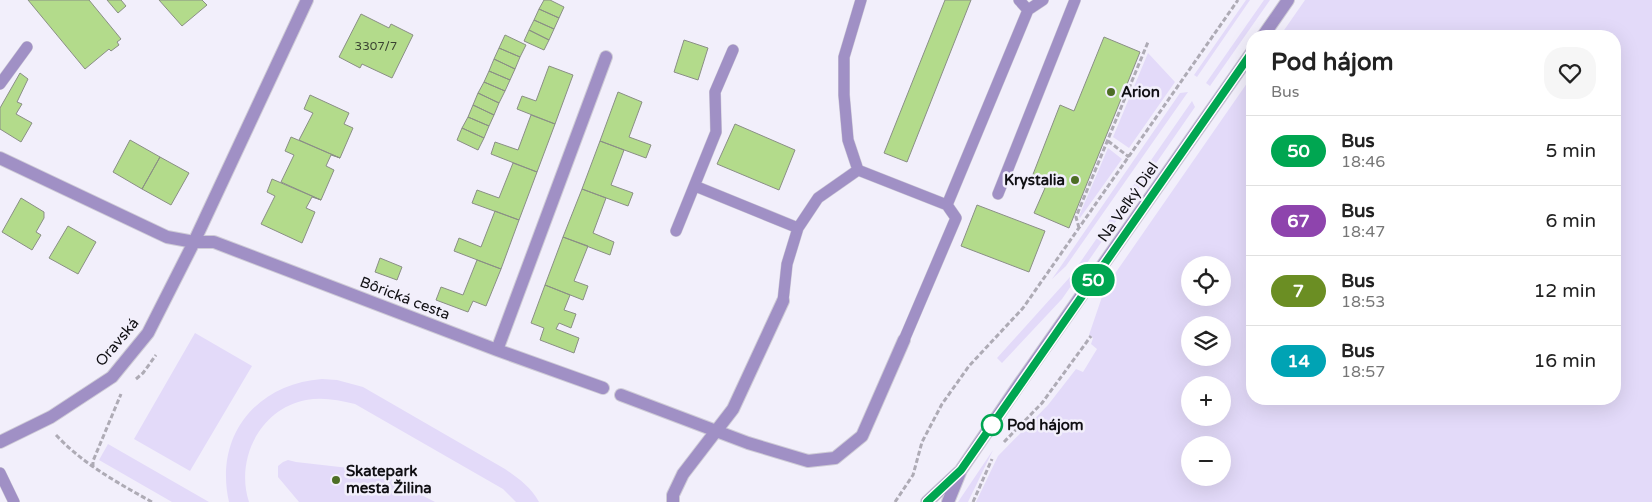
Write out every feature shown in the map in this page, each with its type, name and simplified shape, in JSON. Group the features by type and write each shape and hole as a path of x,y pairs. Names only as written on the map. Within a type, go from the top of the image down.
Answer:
{"street":[{"path":"194,242 307,0"},
{"path":"1267,30 1288,0"},
{"path":"497,350 606,57"},
{"name":"Na Veľký Diel","path":"927,502 961,470 1246,61"},
{"name":"Bôrická cesta","path":"0,158 167,237 194,242 214,242 497,350 603,388"},
{"name":"Oravská","path":"0,442 50,417 112,377 148,333 194,242"},
{"path":"673,502 673,495 683,474 733,409 783,302"},
{"path":"621,395 748,443 808,461 835,458 862,436 904,340"},
{"name":"Na Veľký Diel","path":"948,502 961,470"}],"lane":[{"path":"858,170 848,140 844,95 844,57 861,0"},
{"path":"1019,0 1028,10"},
{"path":"947,205 1028,10 1043,0"},
{"path":"998,194 1075,0"},
{"path":"0,84 27,47"},
{"path":"676,231 716,132 715,92 733,50"},
{"path":"858,170 947,205 956,218 904,340"},
{"path":"783,302 787,264 798,228 818,198 858,170"},
{"path":"695,186 798,228"},
{"path":"0,473 14,502"}],"path":[{"path":"895,502 914,475 922,442 942,404 968,366 1023,308 1238,0"},
{"path":"1079,228 1076,217 1148,42"},
{"path":"1108,141 1129,157"},
{"path":"1004,442 1042,403 1091,336"},
{"path":"93,466 93,460 122,391"},
{"path":"56,435 93,466 152,502"},
{"path":"973,502 993,458"},
{"path":"122,492 125,486"}],"shaded area":[{"path":"1246,0 1250,0 1197,77 1194,75"},
{"path":"1264,0 1270,0 1249,30 1246,30 1246,34 1210,86 1206,83"},
{"path":"1305,0 1652,0 1652,502 976,502 998,456 1048,405 1076,369 1083,372 1097,349 1091,344 1093,338 1089,335 1105,288 1246,85 1246,405 1621,405 1621,30 1284,30"},
{"path":"1148,53 1175,82 1129,148 1113,137"},
{"path":"1188,92 1066,266 1052,279 1180,93"},
{"path":"1192,101 1195,107 1062,299 1002,363 997,358 1070,277"},
{"path":"1108,148 1122,159 1080,218 1079,216"},
{"path":"195,333 252,366 190,471 134,439"},
{"path":"322,379 337,380 363,387 505,469 528,487 539,502 516,502 503,489 355,404 337,400 318,399 306,400 290,405 264,425 255,438 249,453 246,469 246,486 249,502 229,502 226,478 228,456 234,435 245,418 260,403 278,391 298,383"},
{"path":"108,444 209,502 172,502 99,460"},
{"path":"993,450 968,502 958,502"},
{"name":"Skatepark mesta Žilina","path":"288,460 375,471 435,502 299,502 278,477 278,466"}],"building":[{"path":"28,0 89,0 121,39 117,42 119,45 111,51 109,49 85,69"},
{"path":"107,0 121,0 126,6 118,13"},
{"path":"159,0 202,0 207,5 182,26"},
{"path":"544,0 550,0 564,7 559,18 539,9"},
{"path":"945,0 971,0 907,162 884,153"},
{"path":"539,9 559,18 554,29 534,20"},
{"path":"361,14 389,28 391,24 413,35 392,78 362,64 360,68 339,57"},
{"path":"534,20 554,29 549,40 529,30"},
{"path":"529,30 549,40 544,50 524,41"},
{"path":"505,35 526,45 520,57 499,48"},
{"path":"1104,37 1140,52 1069,228 1034,213 1045,188 1030,182 1060,105 1074,111"},
{"path":"684,40 708,48 698,80 674,72"},
{"path":"499,48 520,57 515,69 494,59"},
{"path":"494,59 515,69 510,80 489,71"},
{"path":"549,66 573,75 555,124 517,109 522,96 536,101"},
{"path":"489,71 510,80 505,91 484,82"},
{"path":"20,73 28,79 17,102 22,104 16,114 32,123 21,142 0,129 0,108"},
{"path":"484,82 505,91 499,103 478,93"},
{"path":"618,92 642,102 629,137 651,145 646,158 600,141"},
{"path":"478,93 499,103 494,115 473,105"},
{"path":"310,95 349,113 344,124 353,128 340,158 299,140 313,113 304,109"},
{"path":"473,105 494,115 489,126 468,117"},
{"path":"531,115 555,124 537,172 491,154 495,142 518,150"},
{"path":"468,117 489,126 484,138 462,128"},
{"path":"735,124 795,150 779,190 717,164"},
{"path":"462,128 484,138 478,150 457,140"},
{"path":"291,137 340,158 331,155 326,166 334,170 321,200 281,182 294,155 285,151"},
{"path":"130,140 160,157 142,189 113,172"},
{"path":"600,141 624,150 611,185 633,193 628,206 582,189"},
{"path":"160,157 189,173 171,205 142,189"},
{"path":"513,163 537,172 519,220 472,203 477,190 499,198"},
{"path":"272,179 321,200 312,197 306,208 315,212 302,243 261,224 275,196 267,192"},
{"path":"582,189 606,198 593,233 614,242 610,255 563,237"},
{"path":"21,198 44,212 44,218 36,232 41,235 32,250 2,232"},
{"path":"977,205 1045,231 1029,272 961,246"},
{"path":"495,211 519,220 501,269 454,251 459,238 481,247"},
{"path":"68,226 96,242 78,274 49,258"},
{"path":"563,237 588,246 574,281 588,286 583,300 545,285"},
{"path":"380,258 402,267 397,280 375,272"},
{"path":"477,260 501,269 486,306 473,301 468,312 436,300 441,287 463,295"},
{"path":"545,285 570,295 564,310 576,314 571,328 559,323 556,329 579,338 574,353 540,340 544,328 531,323"}],"bus line":[{"name":"50","path":"927,502 961,470 1246,61"}],"place":[{"name":"Arion","path":"1111,92"},
{"name":"Krystalia","path":"1075,180"},
{"name":"Pod hájom","path":"992,425"},
{"name":"Skatepark mesta Žilina","path":"336,480"}]}
